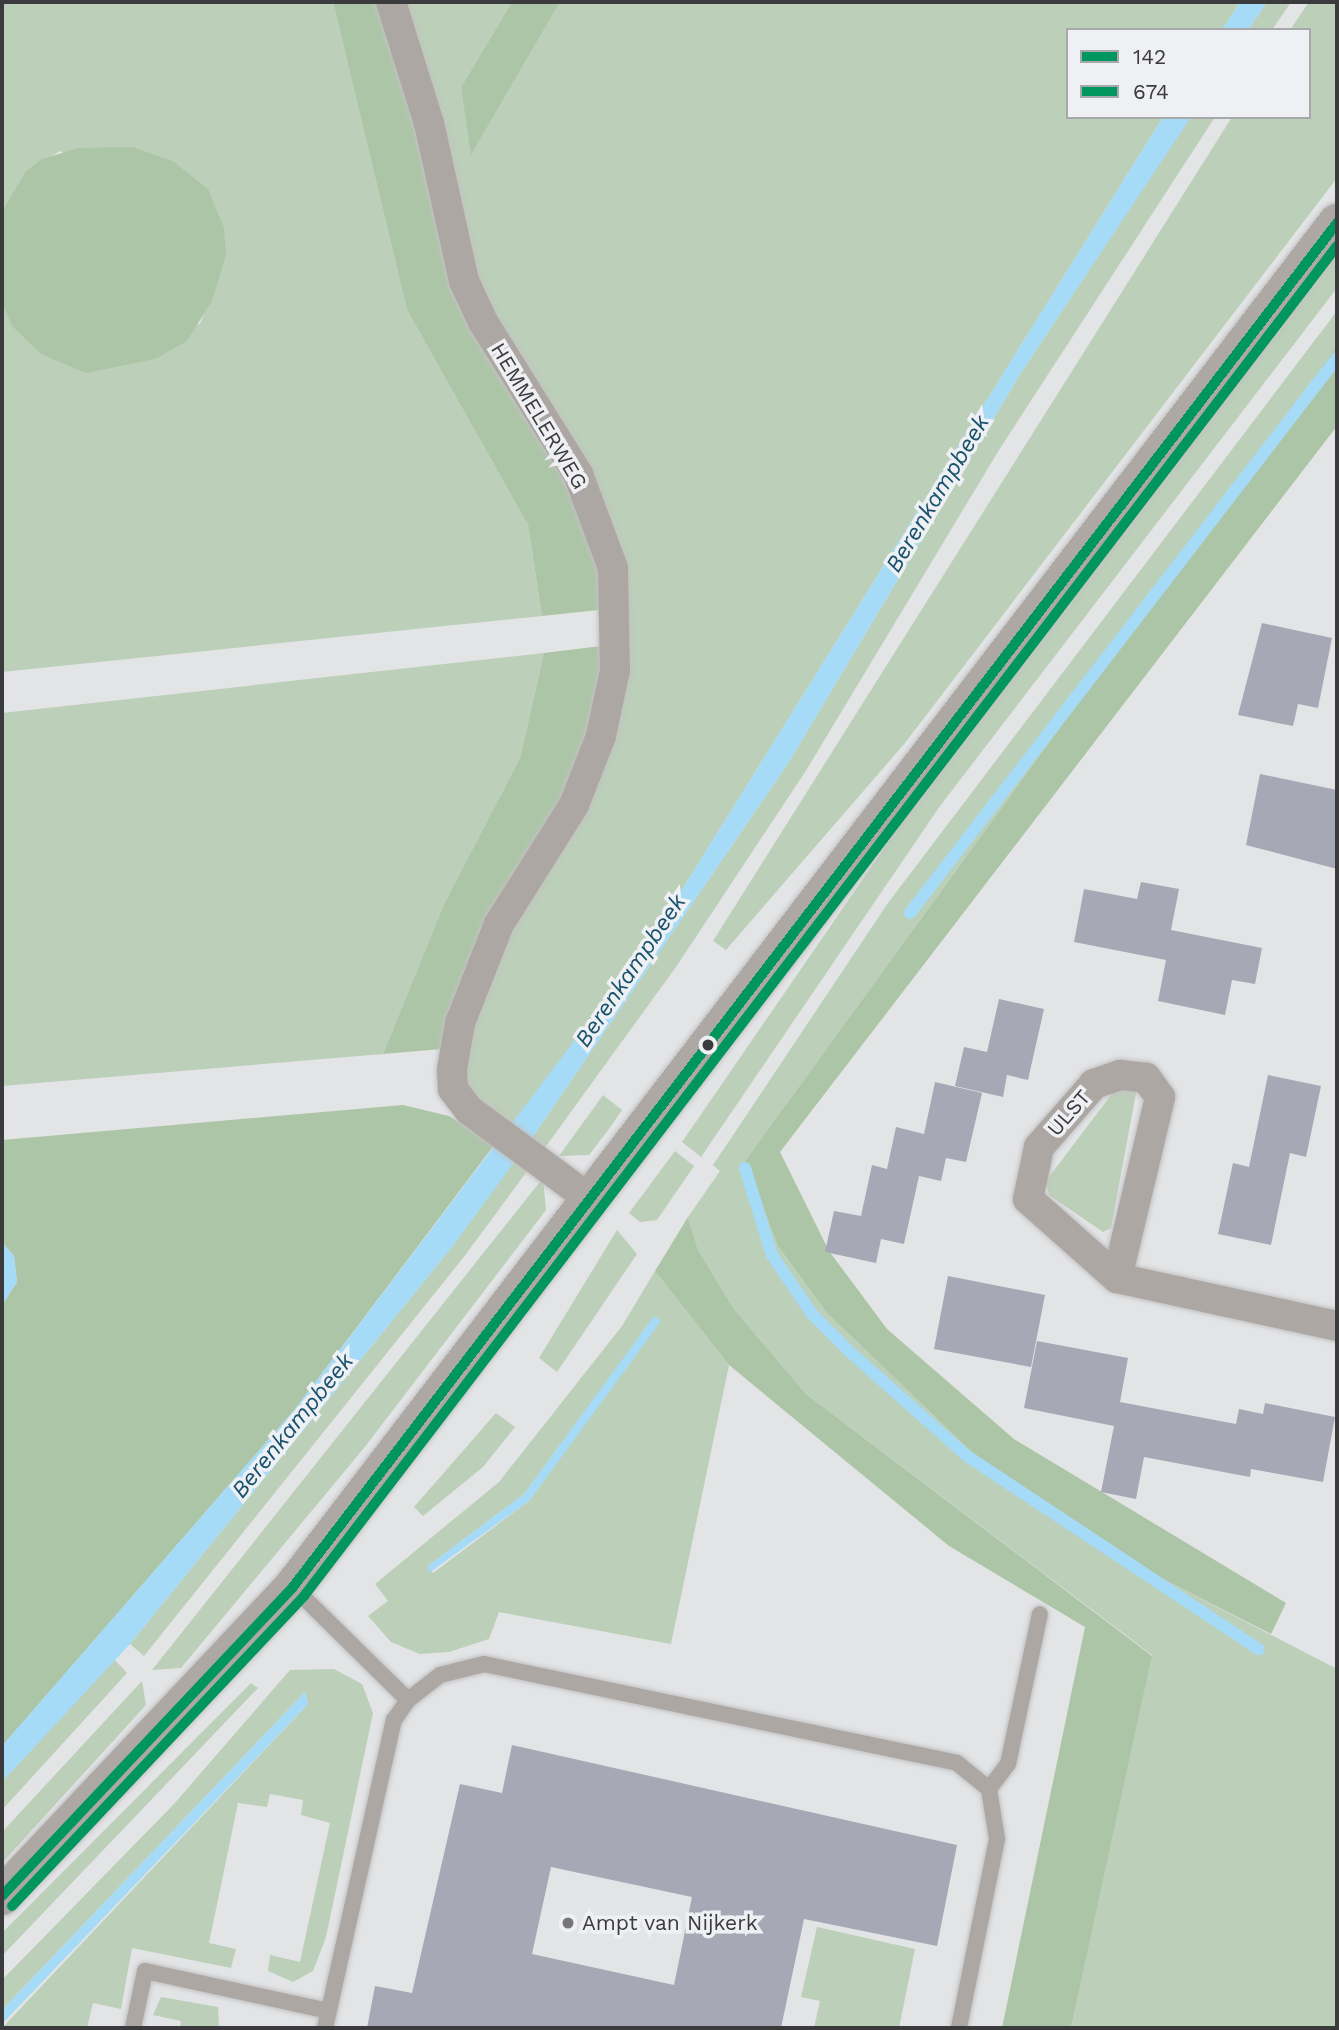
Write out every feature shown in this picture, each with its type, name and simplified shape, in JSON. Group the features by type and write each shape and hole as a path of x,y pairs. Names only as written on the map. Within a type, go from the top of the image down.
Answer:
{"main road":[{"path":"2,1896 293,1587 1337,223"}],"street":[{"name":"HEMMELERWEG","path":"391,2 429,123 464,281 483,322 578,474 603,533 616,601 615,670 589,770 499,924 454,1049 453,1089 469,1110 495,1126 591,1200"},
{"name":"ULST","path":"1117,1278 1160,1097 1146,1078 1120,1075 1094,1084 1039,1147 1028,1199 1117,1278 1337,1326"}],"lane":[{"path":"293,1587 408,1700"},
{"path":"989,1789 1008,1764 1040,1614"},
{"path":"325,2028 387,1742 408,1700 440,1675 484,1664 957,1763 989,1789 997,1839 959,2028"},
{"path":"133,2028 145,1971 329,2011"}],"green space":[{"path":"2,2 333,2 407,310 528,525 542,616 2,672 2,304 12,326 200,324 226,255 60,151 25,172 2,211"},
{"path":"333,2 383,2 425,162 586,512 608,609 542,616 528,525 407,310"},
{"path":"401,2 512,2 461,87 472,153 560,2 1240,2 1223,28 1066,28 1066,119 1162,119 650,941 512,1124 472,1097 464,1078 469,1029 623,673 482,306"},
{"path":"512,2 560,2 471,155 461,87"},
{"path":"1267,2 1291,2 1273,28 1249,28"},
{"path":"1309,2 1337,2 1337,178 905,743 726,950 713,941 1231,119 1311,119 1311,28 1291,28"},
{"path":"1189,119 1214,119 999,450 807,769 676,967 544,1149 532,1138 789,762 1019,376"},
{"path":"133,147 174,162 208,189 224,228 226,255 212,301 187,341 155,359 86,373 41,354 12,326 2,304 2,211 25,172 42,159 79,148"},
{"path":"1337,252 1337,288 940,806 701,1157 682,1142 920,796"},
{"path":"1337,311 1337,346 745,1161 778,1246 827,1313 976,1456 1161,1578 1337,1669 1337,2028 1071,2028 1152,1655 806,1394 734,1309 698,1250 688,1217 720,1171 713,1165 888,903"},
{"path":"1337,346 1337,426 780,1152 829,1251 887,1329 1014,1439 1286,1603 1271,1634 1161,1578 976,1456 827,1313 778,1246 745,1161"},
{"path":"609,645 595,729 442,1049 383,1054 444,904 520,758 544,653"},
{"path":"544,653 520,758 444,904 383,1054 2,1086 2,713"},
{"path":"1117,1087 1136,1093 1111,1228 1103,1232 1049,1195 1046,1181"},
{"path":"603,1095 622,1110 609,1129 589,1155 559,1156"},
{"path":"403,1105 449,1116 495,1144 295,1409 4,1744 2,1305 17,1282 14,1256 2,1242 2,1140"},
{"path":"675,1151 694,1166 657,1220 640,1222 629,1213"},
{"path":"518,1156 531,1166 463,1258 144,1656 130,1644 452,1247"},
{"path":"543,1178 546,1210 364,1448 181,1668 152,1670"},
{"path":"688,1217 698,1250 734,1309 806,1394 1152,1656 1071,2028 1002,2028 1085,1627 949,1546 729,1365 655,1271"},
{"path":"617,1230 637,1254 557,1372 539,1358"},
{"path":"655,1271 729,1365 671,1644 499,1612 489,1639 449,1652 420,1654 391,1642 368,1616 388,1601 375,1584 499,1482 622,1326","holes":["656,1315 530,1500 433,1573 428,1566 524,1494"]},
{"path":"496,1413 515,1427 483,1467 423,1516 414,1507"},
{"path":"114,1659 127,1673 2,1810 2,1782"},
{"path":"334,1669 362,1684 373,1713 326,1937 313,1971 293,1982 268,1971 270,1955 300,1962 330,1823 301,1815 303,1800 270,1794 267,1807 238,1803 209,1943 236,1949 231,1968 132,1948 121,2009 93,2003 87,2028 2,2028 308,1704 305,1692 2,2010 2,1980 174,1804 290,1670"},
{"path":"142,1681 146,1705 2,1863 2,1832"},
{"path":"251,1683 258,1688 2,1956 2,1933"},
{"path":"817,1927 915,1949 899,2028 814,2028 820,2001 801,1997"},
{"path":"161,1997 218,2007 219,2028 180,2028 181,2021 153,2015"}],"water":[{"path":"1240,2 1267,2 1249,28 1223,28"},
{"name":"Berenkampbeek","path":"1162,119 1190,119 1019,376 789,762 532,1138 452,1247 130,1644 2,1782 2,1746 295,1409 650,941"},
{"path":"2,1242 14,1256 17,1282 2,1305"},
{"path":"654,1316 661,1321 530,1500 429,1573 428,1566 524,1494"},
{"path":"305,1692 308,1704 2,2024 2,2010"}],"building":[{"path":"1262,623 1332,638 1318,708 1298,704 1293,726 1238,715"},
{"path":"1260,774 1337,790 1337,869 1246,845"},
{"path":"1141,882 1179,889 1171,930 1262,948 1255,984 1232,980 1225,1015 1158,1001 1166,960 1074,942 1084,889 1137,899"},
{"path":"999,999 1044,1009 1028,1080 1007,1075 1003,1097 955,1086 964,1047 987,1052"},
{"path":"1268,1075 1321,1086 1306,1157 1290,1153 1271,1245 1218,1234 1233,1163 1249,1167"},
{"path":"935,1082 982,1093 966,1162 946,1158 941,1181 919,1176 904,1244 881,1239 876,1263 825,1252 834,1211 861,1216 872,1165 887,1169 896,1127 924,1134"},
{"path":"948,1276 1045,1295 1031,1367 934,1349"},
{"path":"1037,1341 1128,1358 1120,1402 1236,1424 1239,1409 1263,1414 1265,1403 1335,1417 1323,1482 1251,1469 1250,1477 1144,1457 1136,1499 1101,1492 1114,1426 1024,1408"},
{"path":"512,1745 957,1845 937,1946 804,1919 781,2028 367,2028 375,1986 412,1993 460,1784 502,1793","holes":["551,1867 692,1897 674,1985 532,1954"]}],"waterway":[{"path":"910,913 1337,358"},
{"path":"745,1168 772,1255 812,1314 849,1351 967,1456 1259,1649"}],"transit line":[{"name":"142","path":"2,1896 293,1587 1337,223"},
{"name":"674","path":"12,1906 304,1596 1337,246"}],"place":[{"name":"Ampt van Nijkerk","path":"568,1923"}]}
